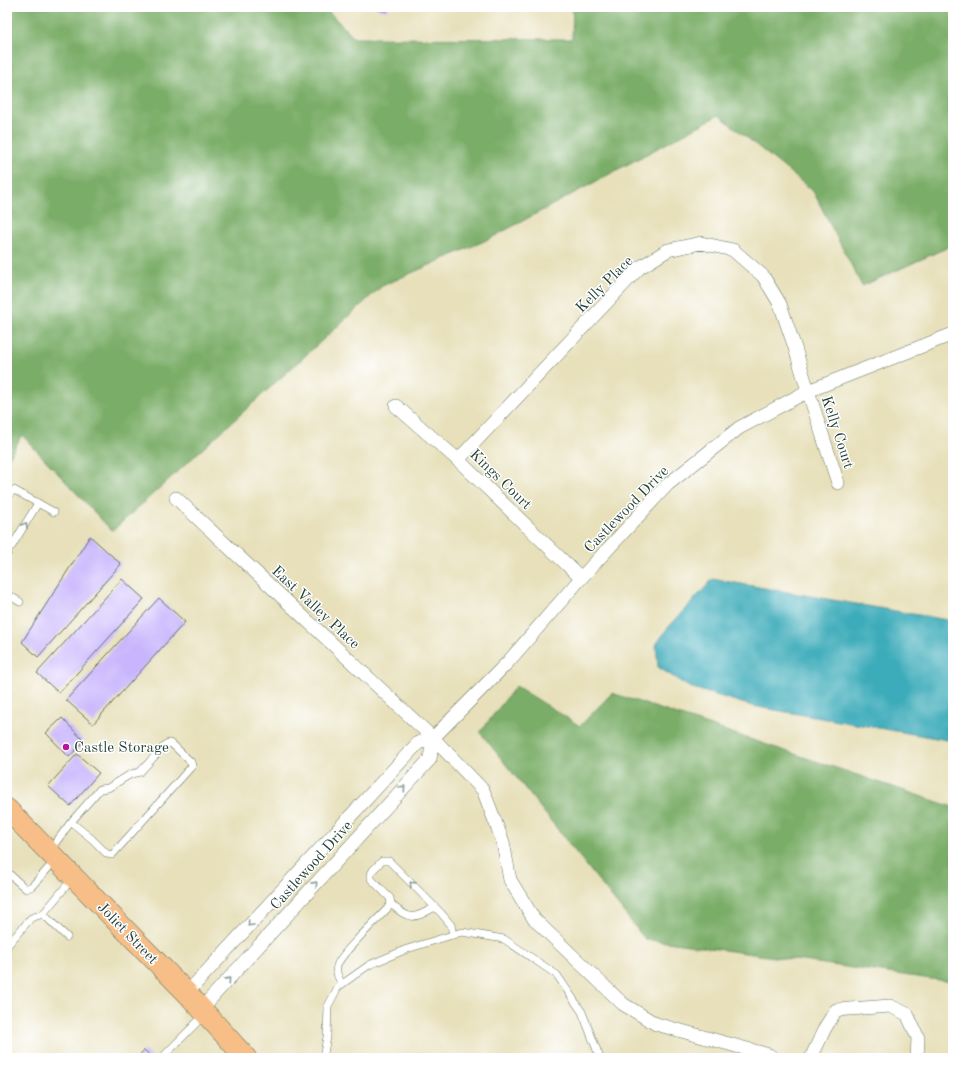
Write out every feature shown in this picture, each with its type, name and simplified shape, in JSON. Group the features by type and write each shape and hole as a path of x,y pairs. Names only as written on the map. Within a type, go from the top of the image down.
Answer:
{"main road":[{"name":"Joliet Street","path":"7,809 187,993 246,1058"}],"street":[{"name":"Kelly Place","path":"458,460 639,268 668,250 688,246 701,244 733,250 763,276 780,304 796,348 808,391"},
{"name":"Castlewood Drive","path":"187,993 418,743 433,738 508,662 581,578 667,485 739,428 808,391 953,334"},
{"name":"Kelly Court","path":"808,391 838,483"},
{"name":"Kings Court","path":"396,406 458,460 581,578"},
{"name":"East Valley Place","path":"176,498 433,738 483,790 503,842 510,880 534,919 623,1004 656,1024 769,1055 773,1058"},
{"name":"Castlewood Drive","path":"204,1012 430,759 433,738"},
{"path":"811,1058 825,1028 836,1010 890,1006 907,1014 918,1038 917,1058"}],"lane":[{"path":"7,496 14,490 54,512"},
{"path":"12,546 38,503"},
{"path":"7,594 20,602"},
{"path":"7,872 26,888 32,886 52,856 71,822 100,789 108,788 131,774 140,772 166,744 172,744 191,762 192,766 112,855 107,854 92,839 71,822"},
{"path":"435,907 414,917 407,916 400,912 391,904 390,898 371,879 373,870 382,861 388,861 435,907 451,925 453,934"},
{"path":"7,946 31,918 43,914 74,878"},
{"path":"342,984 337,974 336,968 338,962 391,904"},
{"path":"43,914 67,937"},
{"path":"323,1058 327,1037 328,1006 338,987 369,964 407,949 462,932 504,939 557,975 582,1012 600,1058"},
{"path":"162,1058 204,1012"}],"green space":[{"path":"7,7 324,7 354,38 572,39 573,7 953,7 953,245 862,286 813,191 719,115 491,238 382,286 112,531 22,435 7,461"},
{"path":"516,686 580,726 612,693 953,807 953,982 645,939 480,732"}],"water":[{"path":"713,579 953,621 953,741 752,706 689,687 658,667 656,645 666,630"}],"building":[{"path":"379,7 388,7 387,11 378,10"},
{"path":"501,7 522,7 522,9 501,9"},
{"path":"90,536 121,564 38,657 22,642"},
{"path":"122,579 144,599 59,693 37,673"},
{"path":"159,598 185,622 93,724 66,700"},
{"path":"62,718 84,741 69,757 46,733"},
{"path":"77,754 99,773 70,806 48,786"},
{"path":"144,1050 153,1058 137,1058"}],"place":[{"name":"Castle Storage","path":"66,747"}]}
